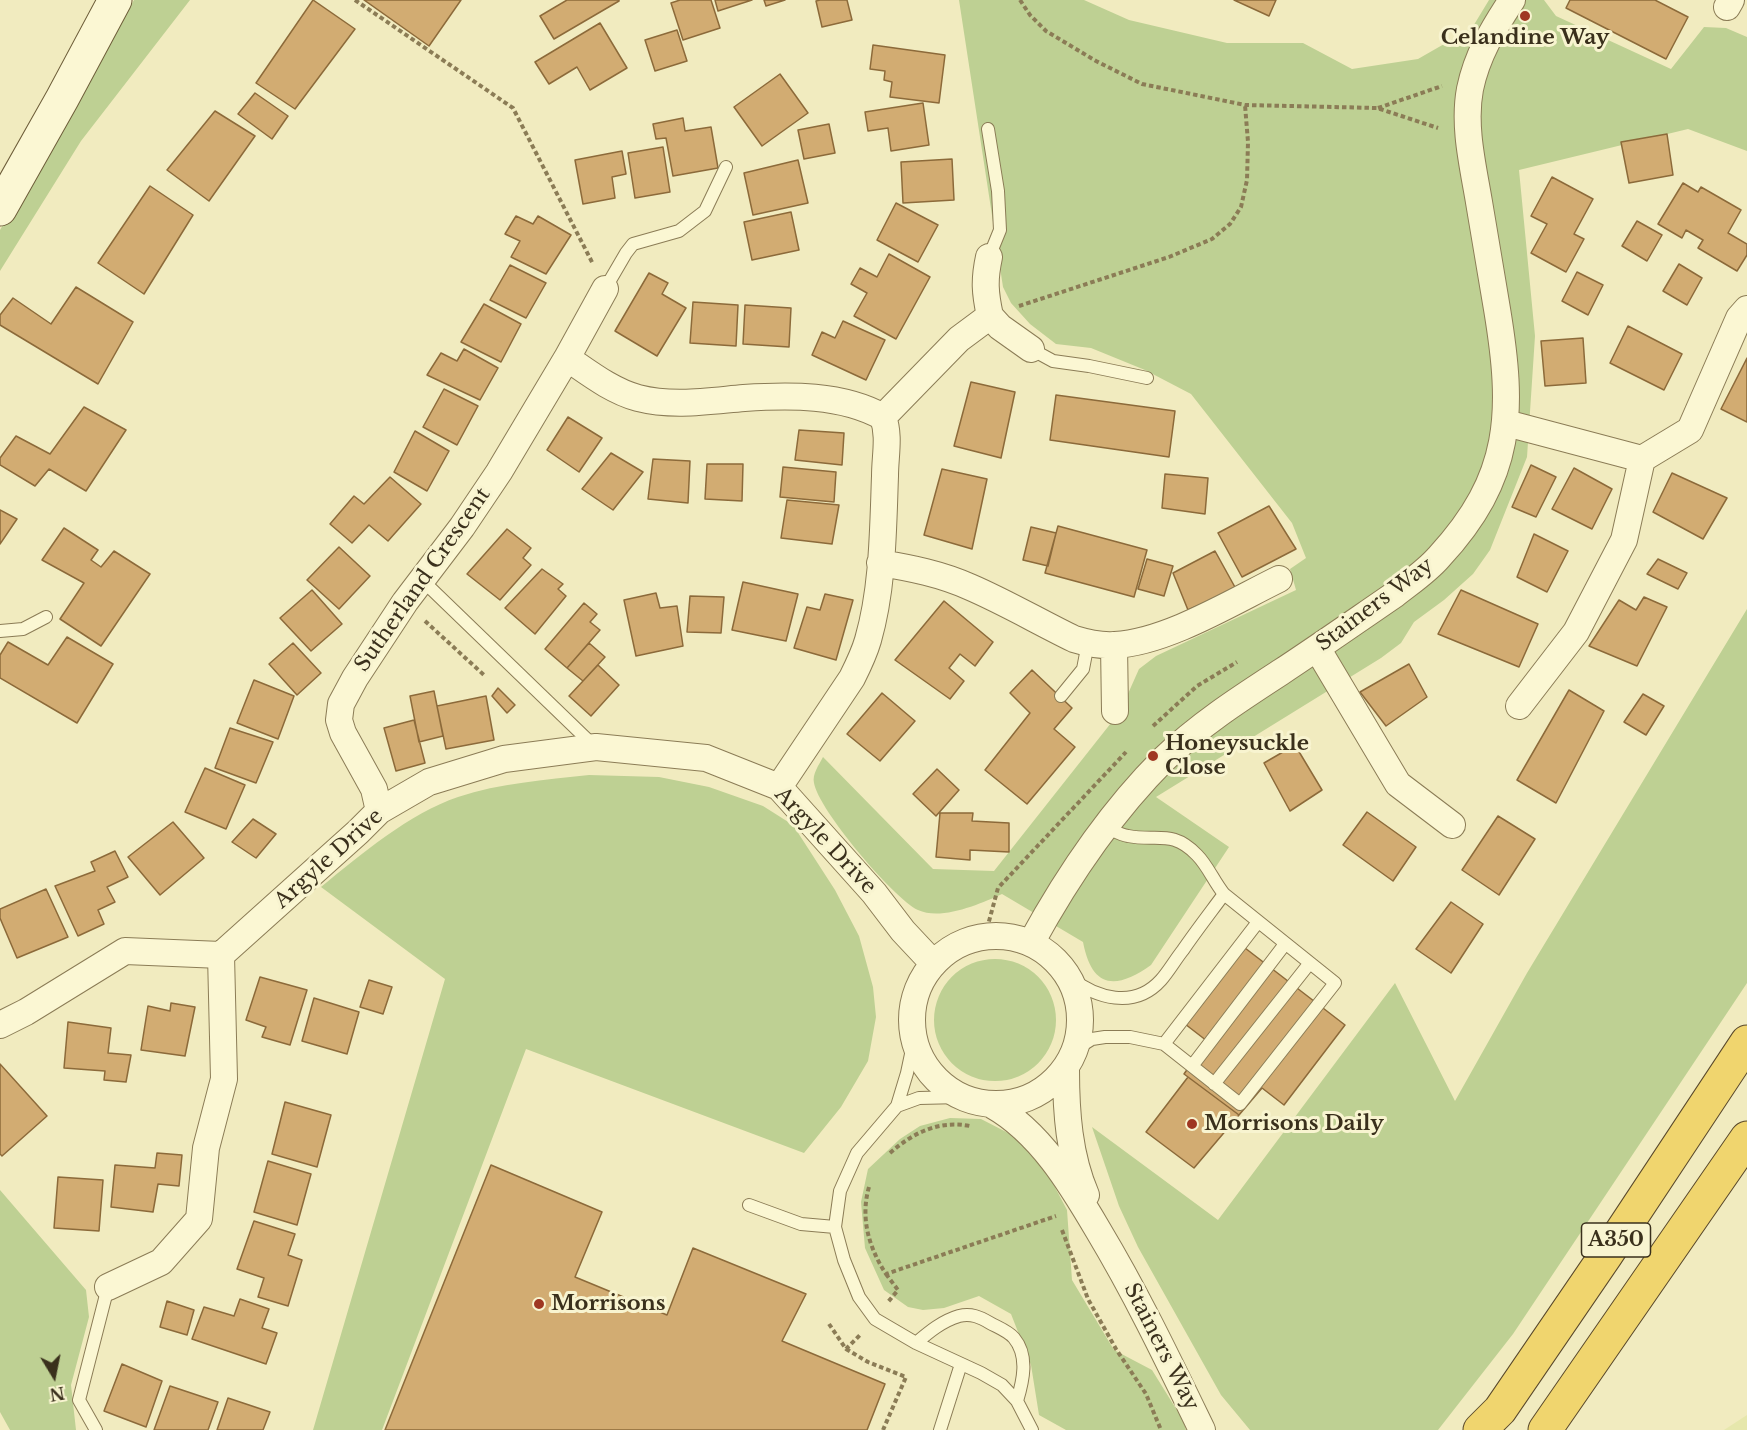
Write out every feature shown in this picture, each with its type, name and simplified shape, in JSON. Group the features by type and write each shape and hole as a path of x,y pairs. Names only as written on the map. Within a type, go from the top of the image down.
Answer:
{"highway":[{"name":"A350","path":"1480,1430 1500,1410 1747,1042"},
{"name":"A350","path":"1545,1430 1747,1138"}],"main road":[{"path":"0,209 115,0"}],"street":[{"name":"Stainers Way","path":"1031,943 1063,888 1106,827 1133,792 1166,758 1217,715 1419,576 1438,559 1460,533 1489,485 1499,456 1506,423 1508,389 1503,345 1470,147 1468,106 1479,55 1488,36 1512,0"},
{"path":"989,257 984,291 990,316 1000,327 1031,349"},
{"name":"Sutherland Crescent","path":"379,811 374,789 343,733 339,712 346,692 405,602 499,472 605,289"},
{"path":"1506,423 1642,459 1690,430 1739,318 1747,309"},
{"path":"883,417 959,339 990,316"},
{"path":"567,358 602,382 637,398 689,403 747,398 818,399 858,405 883,417 886,425 887,445 880,563 873,616 861,661 779,787"},
{"path":"1519,706 1576,632 1624,540 1642,459"},
{"path":"880,563 917,569 970,587 1074,639 1088,643 1114,645 1131,643 1180,628 1279,579"},
{"path":"1114,645 1115,711"},
{"path":"1317,648 1398,784 1452,825"},
{"name":"Argyle Drive","path":"221,955 379,811 429,782 504,759 596,747 706,758 779,787 933,963"},
{"path":"985,936 1008,936 1031,943 1053,957 1069,977 1079,1000 1081,1024 1071,1059 1046,1089 1020,1101 992,1105 976,1103 960,1097 939,1083 923,1064 914,1040 912,1013 918,986 933,963 957,945 985,936"},
{"path":"0,1025 26,1012 125,951 221,955 224,1079 206,1148 199,1219 161,1262 108,1287"},
{"name":"Stainers Way","path":"1071,1059 1068,1114 1074,1157 1081,1184 1118,1264"},
{"name":"Stainers Way","path":"992,1105 1020,1125 1053,1160 1118,1264 1146,1314 1202,1430"}],"lane":[{"path":"988,129 998,192 1000,230 989,257"},
{"path":"605,289 633,244 679,231 705,211 726,167"},
{"path":"1031,349 1053,361 1147,378"},
{"path":"421,579 596,747"},
{"path":"0,630 23,629 46,617"},
{"path":"1061,696 1083,669 1088,643"},
{"path":"1071,1059 1092,1039 1130,1037 1164,1044 1240,1104 1335,983 1224,894 1197,855 1181,843 1165,837 1124,836 1106,827"},
{"path":"1069,977 1088,990 1105,997 1125,998 1143,993 1160,981 1224,894"},
{"path":"1164,1044 1258,922"},
{"path":"1192,1066 1285,944"},
{"path":"1214,1084 1309,964"},
{"path":"914,1040 897,1106 857,1153 840,1191 835,1227 844,1260 866,1307 875,1318 916,1343 981,1372 1002,1385 1017,1401 1032,1430"},
{"path":"897,1106 919,1098 960,1097"},
{"path":"749,1205 801,1224 835,1227"},
{"path":"96,1430 79,1400 108,1287"},
{"path":"916,1343 933,1328 946,1321 966,1315 981,1317 1009,1334 1018,1347 1024,1378 1017,1401"},
{"path":"940,1430 962,1364"}],"path":[{"path":"355,0 513,108 605,289"},
{"path":"1020,0 1030,15 1046,31 1096,62 1142,84 1245,105 1377,108 1447,130 1470,147"},
{"path":"1377,108 1448,84 1447,92"},
{"path":"990,316 1169,257 1212,239 1230,224 1241,207 1247,180 1248,142 1245,105"},
{"path":"405,602 489,679"},
{"path":"1145,733 1197,686 1238,662"},
{"path":"985,936 998,888 1129,749"},
{"path":"887,1155 913,1135 935,1127 953,1124 979,1128"},
{"path":"871,1180 865,1213 867,1230 874,1254 886,1274 1056,1215"},
{"path":"1053,1207 1088,1299 1116,1349 1146,1394 1161,1430"},
{"path":"846,1349 868,1362 906,1377 884,1430"}],"green space":[{"path":"134,0 190,0 81,141 0,271 0,230"},
{"path":"959,0 1084,0 1129,20 1227,43 1303,43 1352,69 1418,59 1472,28 1489,0 1544,0 1556,16 1671,69 1704,27 1726,28 1747,37 1747,151 1688,129 1519,170 1535,336 1527,457 1490,550 1473,574 1444,600 1414,622 1401,643 1381,658 1156,797 1229,847 1151,965 1127,979 1116,981 1107,981 1099,977 1092,969 1083,942 1002,894 960,910 938,914 918,910 892,889 858,852 828,812 814,783 815,773 823,757 933,869 994,871 1111,723 1139,669 1156,656 1296,590 1290,569 1306,558 1292,523 1191,394 1145,370 1091,348 1056,344 1030,324 1011,303 1003,287"},
{"path":"1747,609 1747,983 1513,1334 1438,1430 1250,1430 1221,1395 1138,1247 1119,1206 1092,1127 1218,1220 1395,983 1455,1101 1527,973"},
{"path":"589,775 659,777 709,787 763,806 793,825 835,890 859,936 873,987 876,1017 868,1061 841,1107 804,1153 526,1049 382,1430 313,1430 445,979 321,887 386,836 440,804 490,788"},
{"path":"995,959 1018,964 1029,969 1038,977 1046,986 1051,997 1056,1020 1051,1043 1046,1054 1038,1063 1029,1071 1018,1076 995,1081 972,1076 961,1071 952,1063 944,1054 939,1043 934,1020 939,997 944,986 952,977 961,969 972,964"},
{"path":"950,1118 981,1119 1016,1137 1046,1170 1067,1210 1072,1280 1114,1350 1152,1370 1183,1420 1186,1430 1066,1430 1039,1415 1031,1365 1011,1314 979,1296 944,1308 923,1310 908,1307 884,1290 865,1248 861,1202 868,1169 900,1139 920,1126"},
{"path":"0,1190 86,1290 89,1317 71,1385 76,1430 10,1430 0,1412"},
{"path":"1747,1415 1747,1430 1724,1430"}],"building":[{"path":"313,0 355,29 295,109 256,83"},
{"path":"364,0 461,0 429,46"},
{"path":"567,0 619,1 554,39 540,16"},
{"path":"680,0 711,0 720,28 683,40 671,3"},
{"path":"715,0 752,0 718,11"},
{"path":"764,0 785,0 766,6"},
{"path":"847,0 852,20 822,27 816,1"},
{"path":"1234,0 1276,0 1269,16"},
{"path":"1570,0 1655,0 1688,17 1666,59 1566,8"},
{"path":"600,23 627,68 590,90 577,67 549,84 535,62"},
{"path":"677,30 687,61 655,71 645,40"},
{"path":"873,45 945,55 939,103 890,97 892,82 884,80 885,71 870,69"},
{"path":"780,74 808,113 762,146 734,107"},
{"path":"255,93 288,116 272,139 238,114"},
{"path":"923,103 929,145 891,151 888,128 868,131 865,112"},
{"path":"215,111 255,136 209,201 167,170"},
{"path":"683,118 685,131 711,127 718,168 673,176 666,138 656,139 653,124"},
{"path":"829,124 835,153 804,159 798,130"},
{"path":"1667,134 1673,175 1629,183 1621,142"},
{"path":"663,147 670,192 635,198 628,153"},
{"path":"622,151 626,174 612,177 615,198 583,204 575,160"},
{"path":"952,159 954,200 903,203 901,162"},
{"path":"798,160 808,203 753,215 744,173"},
{"path":"1552,177 1593,199 1574,234 1584,239 1566,272 1531,253 1547,224 1531,216"},
{"path":"1683,183 1698,192 1701,187 1741,210 1728,233 1747,244 1747,255 1737,271 1698,248 1703,240 1686,230 1682,238 1658,224"},
{"path":"150,186 193,215 144,294 98,263"},
{"path":"896,203 938,225 918,262 877,240"},
{"path":"791,212 799,250 752,260 744,222"},
{"path":"516,216 533,224 538,216 571,235 546,274 511,257 520,241 505,234"},
{"path":"1637,221 1662,235 1647,261 1622,246"},
{"path":"889,254 930,277 896,339 854,316 867,293 851,284 860,268 877,277"},
{"path":"1679,264 1702,278 1687,305 1663,291"},
{"path":"510,265 546,283 526,318 490,300"},
{"path":"1577,272 1603,285 1588,315 1562,301"},
{"path":"649,273 668,283 662,294 686,308 657,356 615,331"},
{"path":"76,287 133,322 98,384 0,325 0,315 13,298 51,324"},
{"path":"693,302 738,305 736,346 690,343"},
{"path":"484,304 521,324 501,362 461,342"},
{"path":"745,305 791,308 789,347 743,344"},
{"path":"843,321 885,340 866,380 812,355 822,332 835,338"},
{"path":"1628,326 1682,354 1664,390 1610,363"},
{"path":"1583,338 1586,383 1545,386 1541,341"},
{"path":"464,349 498,368 480,400 427,375 441,353 457,361"},
{"path":"1747,358 1747,422 1721,409"},
{"path":"971,382 1015,392 1001,458 954,446"},
{"path":"444,389 478,406 457,445 423,427"},
{"path":"1056,395 1175,411 1169,457 1050,440"},
{"path":"84,407 126,430 86,491 49,469 35,486 0,465 0,458 16,436 50,454"},
{"path":"568,417 602,438 579,472 547,450"},
{"path":"799,430 844,433 842,465 795,460"},
{"path":"415,431 449,451 427,491 394,472"},
{"path":"611,453 643,472 613,510 582,489"},
{"path":"653,459 690,461 688,503 648,499"},
{"path":"707,464 743,464 742,501 705,499"},
{"path":"1531,465 1556,477 1536,517 1512,507"},
{"path":"783,467 836,472 834,502 780,497"},
{"path":"1574,468 1612,489 1592,529 1552,509"},
{"path":"942,469 987,479 972,549 924,535"},
{"path":"1672,473 1727,498 1703,539 1653,512"},
{"path":"1165,474 1208,478 1205,514 1162,508"},
{"path":"390,477 421,504 388,541 369,525 352,543 330,524 354,496 364,504"},
{"path":"787,500 839,505 832,544 781,538"},
{"path":"1269,506 1296,549 1242,577 1218,533"},
{"path":"0,510 17,519 0,544"},
{"path":"1058,526 1147,550 1134,597 1045,573"},
{"path":"1031,527 1056,533 1048,566 1023,560"},
{"path":"64,528 98,550 91,560 101,567 114,551 150,574 101,646 60,619 84,583 42,560"},
{"path":"507,529 531,548 523,558 531,565 500,600 467,574"},
{"path":"1534,534 1568,551 1547,592 1517,577"},
{"path":"339,547 370,576 339,609 307,580"},
{"path":"1215,551 1236,589 1188,610 1173,573"},
{"path":"1147,559 1173,566 1164,596 1138,589"},
{"path":"1658,559 1687,573 1678,589 1647,574"},
{"path":"542,569 563,584 558,589 566,596 535,634 505,608"},
{"path":"743,582 798,594 786,641 732,630"},
{"path":"312,590 342,624 311,651 280,618"},
{"path":"1461,590 1538,624 1519,667 1438,634"},
{"path":"656,593 660,608 677,606 683,646 636,656 624,600"},
{"path":"825,594 853,600 836,660 794,648 807,607 820,610"},
{"path":"690,596 724,597 721,633 687,632"},
{"path":"1644,597 1667,607 1637,666 1589,646 1619,600 1636,610"},
{"path":"944,601 993,642 975,666 960,654 949,668 964,681 950,699 895,660"},
{"path":"584,603 597,614 590,622 600,630 567,668 545,649"},
{"path":"67,637 113,664 77,723 0,678 0,655 8,642 48,665"},
{"path":"293,643 321,673 297,695 269,664"},
{"path":"589,643 605,657 583,681 567,668"},
{"path":"1409,664 1427,697 1386,726 1360,692"},
{"path":"598,665 619,685 591,716 569,696"},
{"path":"1032,670 1072,708 1054,729 1075,747 1027,804 985,770 1030,713 1010,693"},
{"path":"254,680 294,696 278,739 237,723"},
{"path":"498,688 515,705 507,713 492,696"},
{"path":"1569,690 1604,711 1556,803 1517,780"},
{"path":"434,691 443,736 419,742 410,696"},
{"path":"882,693 915,721 880,761 847,734"},
{"path":"1643,694 1664,706 1646,735 1624,722"},
{"path":"486,696 494,740 446,749 437,706"},
{"path":"414,720 425,763 396,771 384,728"},
{"path":"230,728 273,742 256,783 215,768"},
{"path":"1295,745 1322,790 1290,811 1264,763"},
{"path":"205,768 245,785 226,829 185,812"},
{"path":"937,769 959,790 936,816 913,794"},
{"path":"1367,812 1416,847 1393,881 1343,845"},
{"path":"940,813 973,813 972,821 1009,823 1009,852 970,850 970,860 936,857"},
{"path":"1498,816 1535,839 1499,895 1462,870"},
{"path":"253,819 276,834 256,858 232,842"},
{"path":"173,822 204,858 160,895 128,857"},
{"path":"115,851 128,877 107,887 115,902 98,910 104,924 78,936 55,886 95,871 91,862"},
{"path":"46,889 68,937 17,958 0,918 0,909"},
{"path":"1451,902 1483,924 1451,973 1416,949"},
{"path":"1245,948 1345,1025 1284,1105 1262,1088 1239,1115 1184,1074 1207,1041 1185,1024"},
{"path":"260,977 307,990 290,1045 262,1037 266,1027 246,1020"},
{"path":"369,980 392,987 383,1014 360,1007"},
{"path":"314,998 359,1012 347,1054 302,1041"},
{"path":"171,1003 195,1007 185,1056 141,1050 148,1006 170,1011"},
{"path":"68,1022 111,1028 108,1053 131,1055 126,1082 104,1080 105,1071 64,1068"},
{"path":"0,1064 47,1116 2,1156 0,1154"},
{"name":"Morrisons Daily","path":"1188,1077 1239,1115 1194,1168 1146,1132"},
{"path":"285,1102 331,1115 317,1167 272,1154"},
{"path":"157,1153 182,1155 179,1186 158,1184 153,1212 111,1207 115,1165 155,1168"},
{"path":"268,1161 311,1174 297,1225 254,1212"},
{"name":"Morrisons","path":"491,1165 602,1212 575,1277 667,1315 693,1248 806,1294 782,1341 885,1384 867,1430 385,1430"},
{"path":"58,1177 103,1180 99,1231 54,1228"},
{"path":"254,1221 295,1234 288,1255 302,1260 288,1306 258,1297 264,1278 237,1269"},
{"path":"240,1299 269,1309 262,1328 277,1333 266,1364 192,1339 204,1307 234,1316"},
{"path":"167,1301 194,1310 187,1335 160,1327"},
{"path":"122,1364 162,1381 146,1427 104,1411"},
{"path":"170,1386 218,1402 208,1430 154,1430"},
{"path":"228,1398 270,1412 263,1430 217,1430"}],"place":[{"name":"Celandine Way","path":"1525,16"},
{"name":"Honeysuckle Close","path":"1153,756"},
{"name":"Morrisons Daily","path":"1192,1124"},
{"name":"Morrisons","path":"539,1304"}]}
